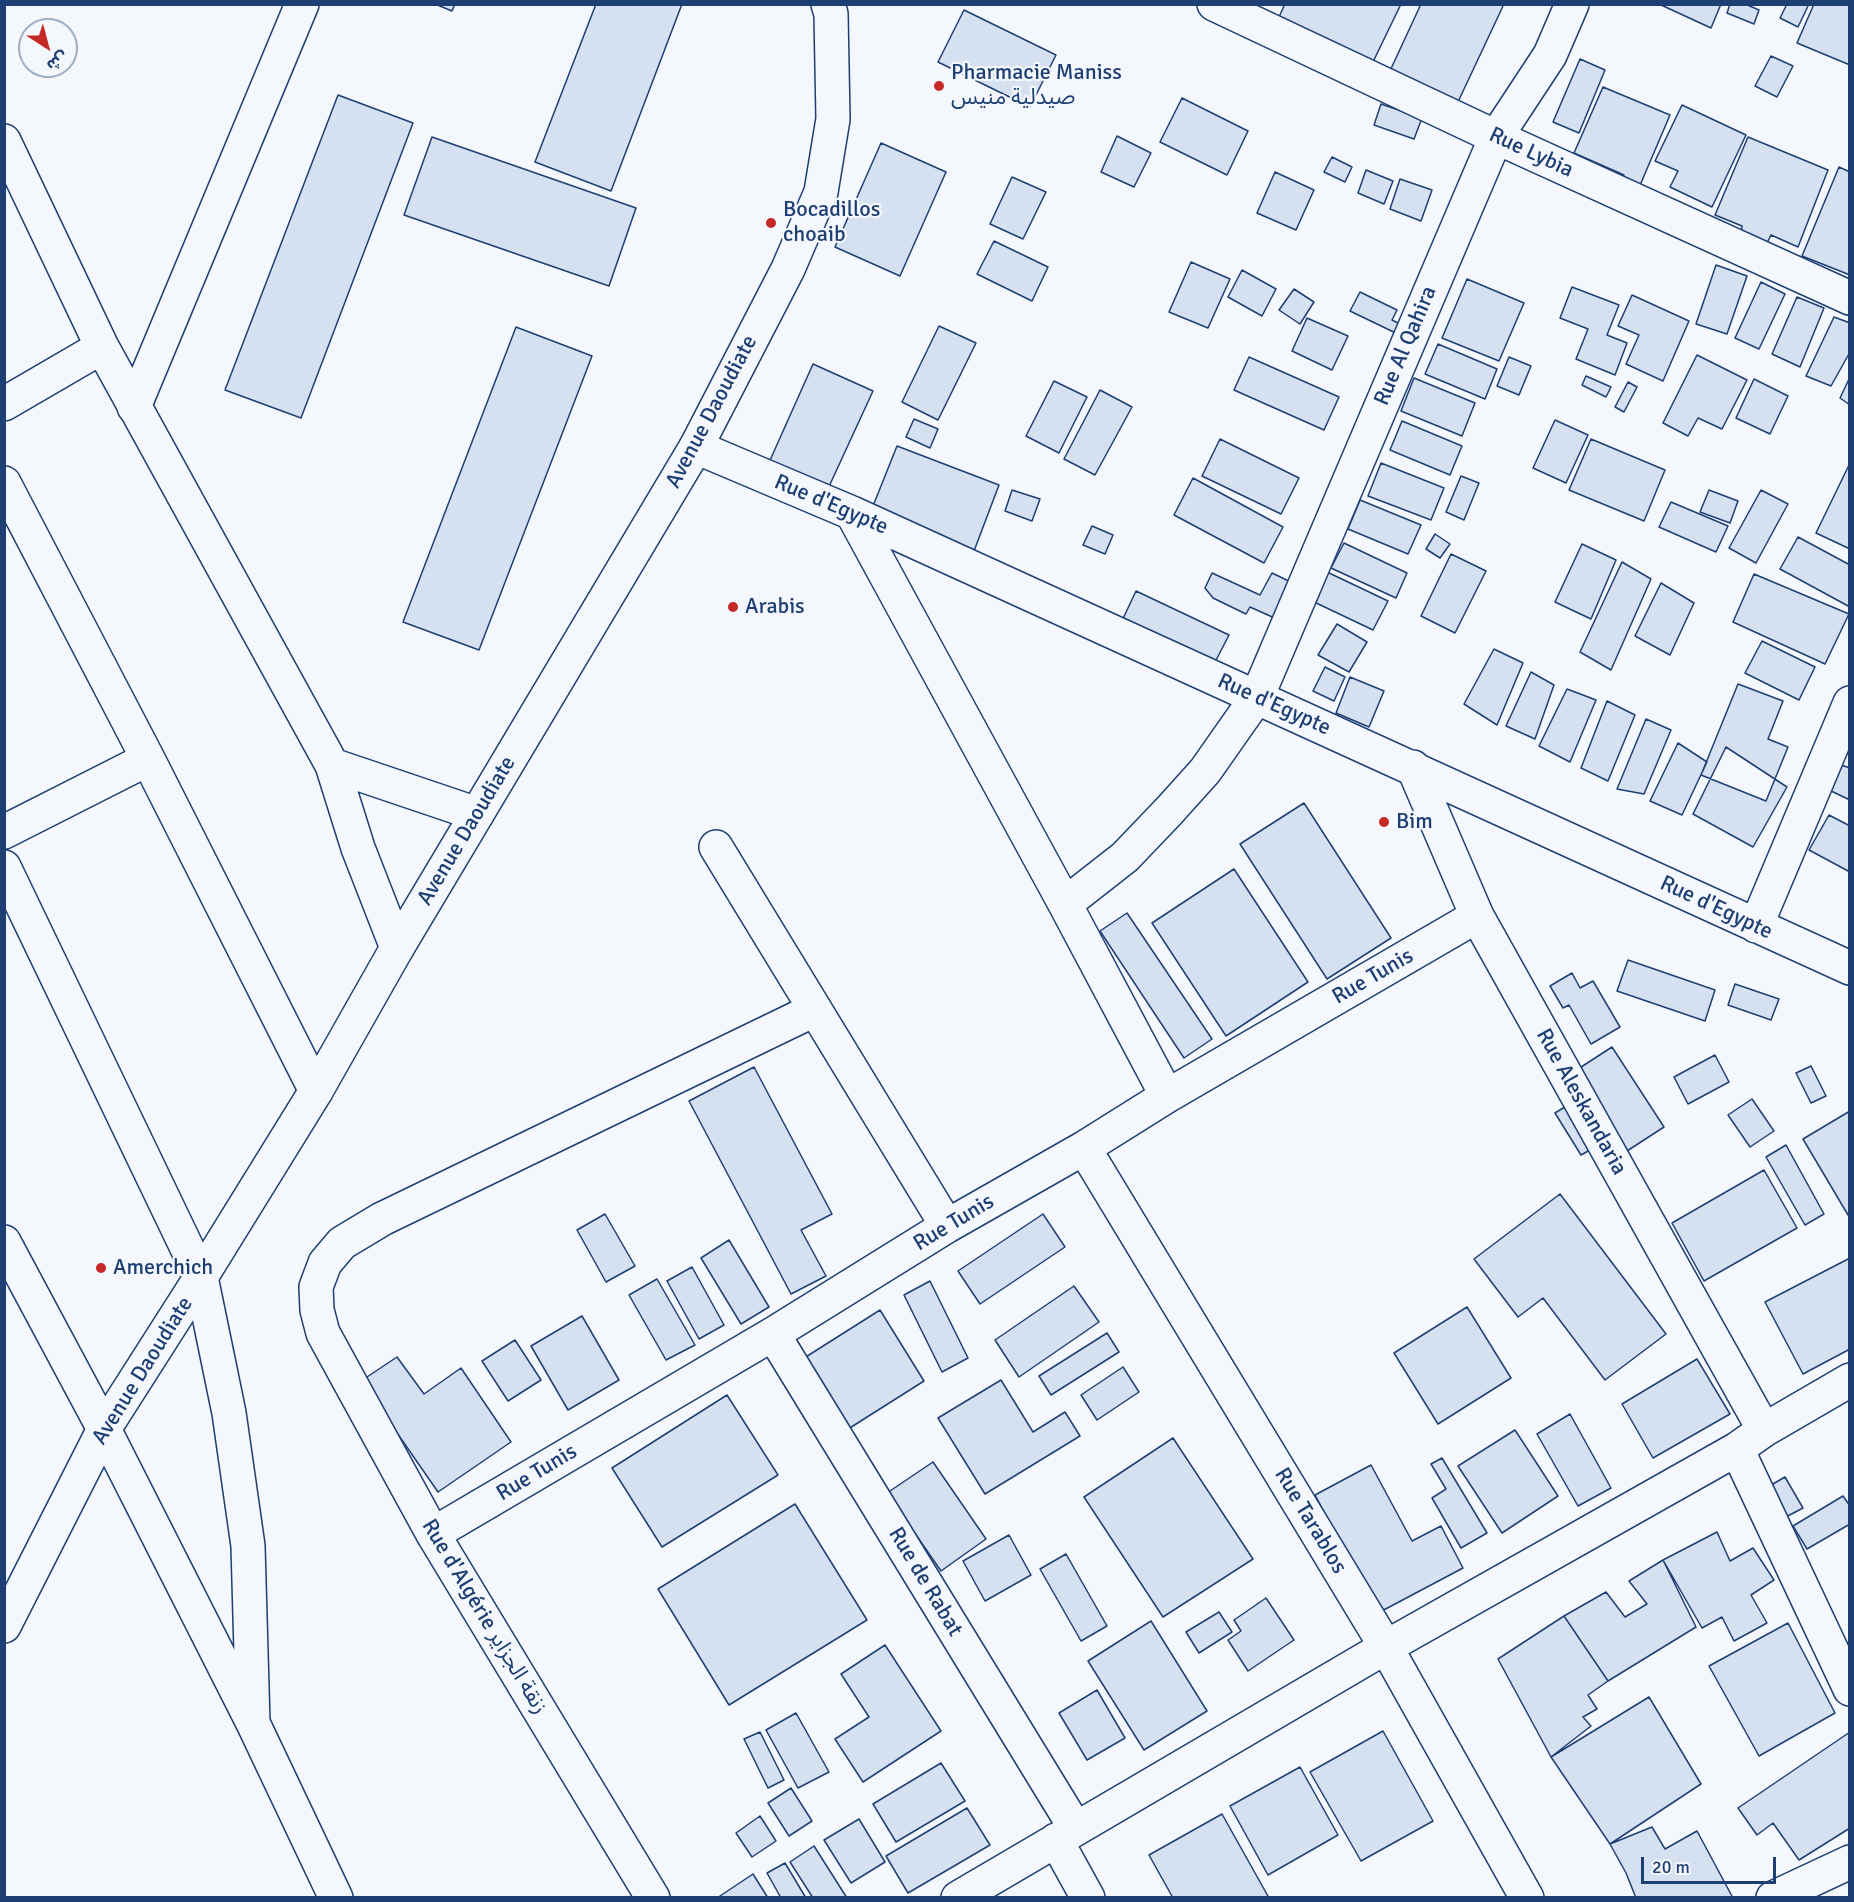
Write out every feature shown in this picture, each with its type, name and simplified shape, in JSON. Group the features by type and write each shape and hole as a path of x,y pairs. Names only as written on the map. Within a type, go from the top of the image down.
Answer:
{"street":[{"path":"134,407 302,4"},
{"name":"Avenue Daoudiate","path":"6,1616 104,1429 316,1091 396,948 696,447 788,269 821,192 833,119 831,14 828,4"},
{"name":"Rue Lybia","path":"1214,4 1496,137 1850,298"},
{"name":"Rue Al Qahira","path":"1065,904 1125,857 1169,811 1205,771 1257,697 1496,137 1550,55 1572,4"},
{"path":"4,141 102,347 332,765 358,848 396,948"},
{"path":"4,404 102,347"},
{"name":"Rue d'Egypte","path":"696,447 852,513 1850,968"},
{"path":"4,483 148,759 316,1091"},
{"path":"852,513 1167,1096"},
{"path":"1756,926 1850,703"},
{"path":"4,832 148,759"},
{"path":"332,765 477,814"},
{"name":"Rue Aleskandaria","path":"1413,767 1477,916 1764,1430"},
{"path":"716,847 947,1226"},
{"path":"4,867 201,1277 229,1413 248,1546 253,1723"},
{"name":"Rue Tunis","path":"433,1534 773,1334 947,1226 1084,1148 1167,1096 1477,916"},
{"name":"Rue d'Algérie زنقة الجزاير","path":"653,1898 433,1534 323,1333 317,1310 316,1287 325,1263 342,1243 382,1220 814,1010"},
{"name":"Rue Tarablos","path":"1084,1148 1386,1647 1527,1898"},
{"path":"4,1242 104,1429 253,1723 336,1898"},
{"name":"Rue de Rabat","path":"773,1334 1066,1835 1088,1898"},
{"path":"958,1898 1386,1647 1737,1449 1764,1430 1850,1380"},
{"path":"1737,1449 1850,1689"},
{"path":"1773,1898 1850,1862"}],"building":[{"path":"435,4 455,4 452,11"},
{"path":"596,4 682,4 611,191 535,162"},
{"path":"1285,4 1401,4 1372,64 1278,19"},
{"path":"1421,4 1504,4 1457,104 1389,73"},
{"path":"1659,4 1721,4 1711,28"},
{"path":"1730,4 1745,4 1759,10 1754,24 1727,13"},
{"path":"1787,4 1809,4 1798,27 1780,18"},
{"path":"1814,4 1850,4 1850,65 1797,43"},
{"path":"964,10 1056,55 1030,107 938,62"},
{"path":"1771,56 1793,66 1777,97 1755,86"},
{"path":"1580,59 1605,70 1579,133 1553,122"},
{"path":"1603,87 1670,115 1638,190 1621,183 1624,175 1574,153"},
{"path":"338,95 413,123 301,418 225,390"},
{"path":"1182,98 1248,131 1227,175 1160,142"},
{"path":"1381,104 1422,118 1414,139 1374,125"},
{"path":"1682,105 1746,135 1712,207 1670,187 1678,171 1655,161"},
{"path":"1117,136 1151,153 1134,187 1101,172"},
{"path":"432,137 636,208 609,286 404,215"},
{"path":"1748,137 1828,170 1798,247 1771,235 1766,245 1741,234 1742,226 1715,215"},
{"path":"881,143 946,172 900,276 835,247"},
{"path":"1332,157 1352,167 1345,182 1324,172"},
{"path":"1839,167 1850,172 1850,275 1802,256"},
{"path":"1366,170 1393,181 1384,204 1358,193"},
{"path":"1275,172 1314,190 1296,230 1257,213"},
{"path":"1012,177 1046,192 1023,239 990,224"},
{"path":"1400,179 1432,190 1421,221 1390,209"},
{"path":"994,241 1048,267 1032,301 977,274"},
{"path":"1191,262 1230,279 1208,328 1169,312"},
{"path":"1716,265 1747,276 1727,334 1696,324"},
{"path":"1242,270 1276,289 1262,316 1228,297"},
{"path":"1467,279 1524,303 1499,361 1442,338"},
{"path":"1761,282 1785,294 1759,349 1735,338"},
{"path":"1572,287 1619,305 1607,335 1627,343 1615,375 1576,359 1588,329 1560,318"},
{"path":"1294,289 1314,302 1300,324 1279,310"},
{"path":"1360,292 1397,310 1392,320 1408,328 1404,337 1350,311"},
{"path":"1632,295 1689,321 1663,381 1626,364 1639,335 1618,326"},
{"path":"1797,297 1824,308 1800,367 1772,354"},
{"path":"1834,317 1850,323 1850,352 1831,386 1806,376"},
{"path":"1307,318 1348,336 1332,370 1292,351"},
{"path":"939,326 976,343 938,420 902,402"},
{"path":"516,327 592,356 479,650 403,622"},
{"path":"1438,344 1497,369 1485,399 1425,374"},
{"path":"1697,355 1747,380 1722,429 1698,418 1688,436 1663,423"},
{"path":"1249,357 1339,397 1324,430 1234,390"},
{"path":"1509,357 1531,366 1519,395 1497,386"},
{"path":"813,364 873,391 826,493 767,467"},
{"path":"1586,376 1611,387 1606,397 1582,385"},
{"path":"1850,377 1850,405 1840,398"},
{"path":"1414,378 1475,403 1462,436 1401,411"},
{"path":"1754,379 1788,396 1770,434 1736,418"},
{"path":"1054,381 1087,397 1059,453 1026,436"},
{"path":"1628,382 1637,387 1624,412 1615,407"},
{"path":"1100,390 1132,407 1095,475 1064,459"},
{"path":"914,419 938,429 930,448 906,437"},
{"path":"1555,420 1588,435 1566,483 1533,468"},
{"path":"1402,421 1462,446 1450,475 1390,450"},
{"path":"1220,439 1299,478 1281,514 1202,476"},
{"path":"1591,439 1665,470 1644,521 1569,490"},
{"path":"897,446 999,485 974,551 871,511"},
{"path":"1381,463 1444,488 1431,520 1368,496"},
{"path":"1850,463 1850,549 1816,533"},
{"path":"1461,476 1479,483 1464,520 1446,512"},
{"path":"1193,478 1283,527 1264,563 1174,515"},
{"path":"1012,490 1040,499 1032,521 1005,511"},
{"path":"1709,490 1738,501 1730,523 1700,512"},
{"path":"1761,490 1788,504 1756,563 1729,548"},
{"path":"1360,500 1421,525 1408,554 1348,529"},
{"path":"1671,502 1728,526 1716,552 1659,527"},
{"path":"1092,526 1113,535 1105,554 1083,545"},
{"path":"1435,534 1450,544 1440,558 1426,549"},
{"path":"1798,537 1850,565 1850,607 1780,569"},
{"path":"1344,543 1407,573 1396,598 1331,568"},
{"path":"1582,544 1616,560 1591,619 1555,602"},
{"path":"1451,554 1486,571 1455,633 1421,616"},
{"path":"1622,562 1651,579 1611,670 1580,652"},
{"path":"1327,572 1388,601 1373,630 1312,601"},
{"path":"1212,573 1260,595 1272,573 1295,584 1279,620 1250,607 1246,614 1213,598 1205,588"},
{"path":"1754,574 1849,614 1825,664 1733,622"},
{"path":"1661,583 1694,603 1670,655 1635,636"},
{"path":"1136,591 1229,635 1212,668 1120,625"},
{"path":"1337,624 1367,642 1349,672 1318,655"},
{"path":"1762,641 1815,667 1799,700 1745,673"},
{"path":"1494,649 1523,663 1497,725 1464,704"},
{"path":"1325,667 1345,677 1334,701 1313,691"},
{"path":"1531,672 1554,685 1535,739 1506,726"},
{"path":"1350,677 1384,691 1369,727 1336,713"},
{"path":"1738,684 1783,701 1768,739 1788,747 1766,801 1701,775"},
{"path":"1567,689 1596,700 1570,762 1539,746"},
{"path":"1607,701 1635,715 1608,781 1581,768"},
{"path":"1646,719 1671,730 1644,794 1617,789"},
{"path":"1678,743 1707,762 1682,815 1650,801"},
{"path":"1726,747 1787,787 1753,847 1693,814"},
{"path":"1841,765 1850,768 1850,800 1829,790"},
{"path":"1304,803 1391,938 1327,979 1240,844"},
{"path":"1829,815 1850,826 1850,872 1809,850"},
{"path":"1234,869 1308,982 1226,1036 1152,923"},
{"path":"1127,913 1212,1039 1184,1058 1100,931"},
{"path":"1628,960 1715,990 1705,1021 1617,991"},
{"path":"1572,973 1580,988 1593,981 1620,1027 1591,1044 1569,1005 1563,1008 1550,986"},
{"path":"1735,984 1779,999 1771,1020 1728,1005"},
{"path":"1612,1047 1664,1127 1627,1151 1575,1071"},
{"path":"1715,1055 1729,1082 1688,1104 1674,1077"},
{"path":"1811,1066 1826,1096 1811,1103 1796,1073"},
{"path":"754,1067 832,1214 801,1230 826,1276 791,1294 689,1101"},
{"path":"1752,1099 1774,1131 1750,1147 1728,1115"},
{"path":"1573,1102 1599,1145 1581,1155 1555,1113"},
{"path":"1850,1111 1850,1214 1848,1215 1803,1139"},
{"path":"1786,1145 1824,1214 1805,1225 1766,1157"},
{"path":"1764,1170 1797,1228 1704,1281 1672,1223"},
{"path":"1560,1194 1666,1334 1605,1380 1543,1298 1518,1317 1474,1259"},
{"path":"605,1214 635,1266 606,1282 577,1230"},
{"path":"1043,1214 1065,1247 980,1304 958,1271"},
{"path":"729,1240 769,1307 741,1324 701,1258"},
{"path":"1850,1258 1850,1349 1803,1374 1765,1302"},
{"path":"692,1267 724,1325 699,1339 667,1281"},
{"path":"657,1279 695,1345 666,1360 629,1295"},
{"path":"930,1281 968,1358 942,1372 904,1295"},
{"path":"1074,1286 1099,1322 1019,1377 995,1340"},
{"path":"1467,1307 1511,1378 1438,1424 1394,1353"},
{"path":"880,1310 924,1381 845,1431 801,1360"},
{"path":"582,1316 619,1380 568,1410 531,1346"},
{"path":"1107,1333 1119,1352 1051,1395 1039,1376"},
{"path":"515,1340 541,1380 508,1401 482,1361"},
{"path":"397,1357 424,1394 461,1368 511,1442 438,1492 361,1381"},
{"path":"1697,1359 1730,1414 1653,1458 1622,1404"},
{"path":"1123,1367 1139,1392 1097,1420 1081,1395"},
{"path":"1001,1380 1033,1432 1065,1412 1080,1436 985,1494 938,1418"},
{"path":"727,1395 778,1475 662,1547 612,1468"},
{"path":"1570,1414 1611,1488 1578,1506 1537,1434"},
{"path":"1515,1430 1558,1496 1502,1533 1458,1466"},
{"path":"1173,1438 1253,1559 1163,1617 1084,1497"},
{"path":"1442,1458 1487,1533 1461,1548 1432,1498 1446,1489 1431,1464"},
{"path":"933,1462 986,1539 941,1571 887,1493"},
{"path":"1371,1465 1412,1541 1441,1526 1463,1568 1378,1613 1315,1495"},
{"path":"1785,1477 1803,1508 1784,1518 1766,1488"},
{"path":"1843,1496 1850,1506 1850,1524 1807,1549 1793,1526"},
{"path":"795,1504 867,1620 729,1705 658,1589"},
{"path":"1717,1532 1730,1561 1753,1548 1774,1580 1751,1595 1767,1623 1734,1641 1722,1617 1702,1628 1663,1560"},
{"path":"1009,1535 1031,1575 985,1601 963,1561"},
{"path":"1066,1554 1107,1626 1081,1641 1040,1569"},
{"path":"1663,1560 1696,1627 1608,1681 1564,1616 1606,1592 1625,1617 1647,1604 1629,1581"},
{"path":"1266,1598 1294,1640 1248,1671 1228,1640 1241,1631 1234,1620"},
{"path":"1219,1612 1232,1632 1199,1653 1186,1632"},
{"path":"1564,1616 1608,1681 1588,1695 1597,1709 1583,1717 1591,1726 1551,1757 1498,1659"},
{"path":"1151,1621 1207,1711 1144,1750 1088,1661"},
{"path":"1788,1623 1835,1713 1759,1756 1709,1666"},
{"path":"885,1645 941,1731 863,1782 835,1739 869,1717 841,1674"},
{"path":"1097,1690 1125,1738 1087,1760 1059,1713"},
{"path":"1649,1697 1701,1784 1610,1844 1551,1757"},
{"path":"796,1713 829,1772 798,1788 766,1730"},
{"path":"1383,1731 1433,1821 1361,1861 1310,1772"},
{"path":"760,1732 784,1780 768,1788 744,1739"},
{"path":"1850,1732 1850,1828 1799,1860 1773,1823 1757,1835 1738,1808"},
{"path":"941,1763 965,1801 896,1842 873,1804"},
{"path":"1300,1767 1338,1835 1268,1875 1230,1806"},
{"path":"791,1788 812,1821 789,1836 768,1803"},
{"path":"967,1808 990,1845 908,1893 886,1856"},
{"path":"1222,1814 1269,1898 1173,1898 1149,1855"},
{"path":"760,1816 776,1841 752,1857 736,1833"},
{"path":"859,1819 885,1862 851,1883 824,1840"},
{"path":"1652,1827 1665,1849 1697,1831 1733,1898 1636,1898 1626,1873 1610,1844"},
{"path":"814,1846 847,1898 813,1898 790,1862"},
{"path":"785,1863 806,1898 781,1898 767,1873"},
{"path":"753,1874 768,1898 717,1898"}],"place":[{"name":"Pharmacie Maniss صيدلية منيس","path":"939,86"},
{"name":"Bocadillos choaib","path":"771,223"},
{"name":"Arabis","path":"733,607"},
{"name":"Bim","path":"1384,822"},
{"name":"Amerchich","path":"101,1268"}]}
